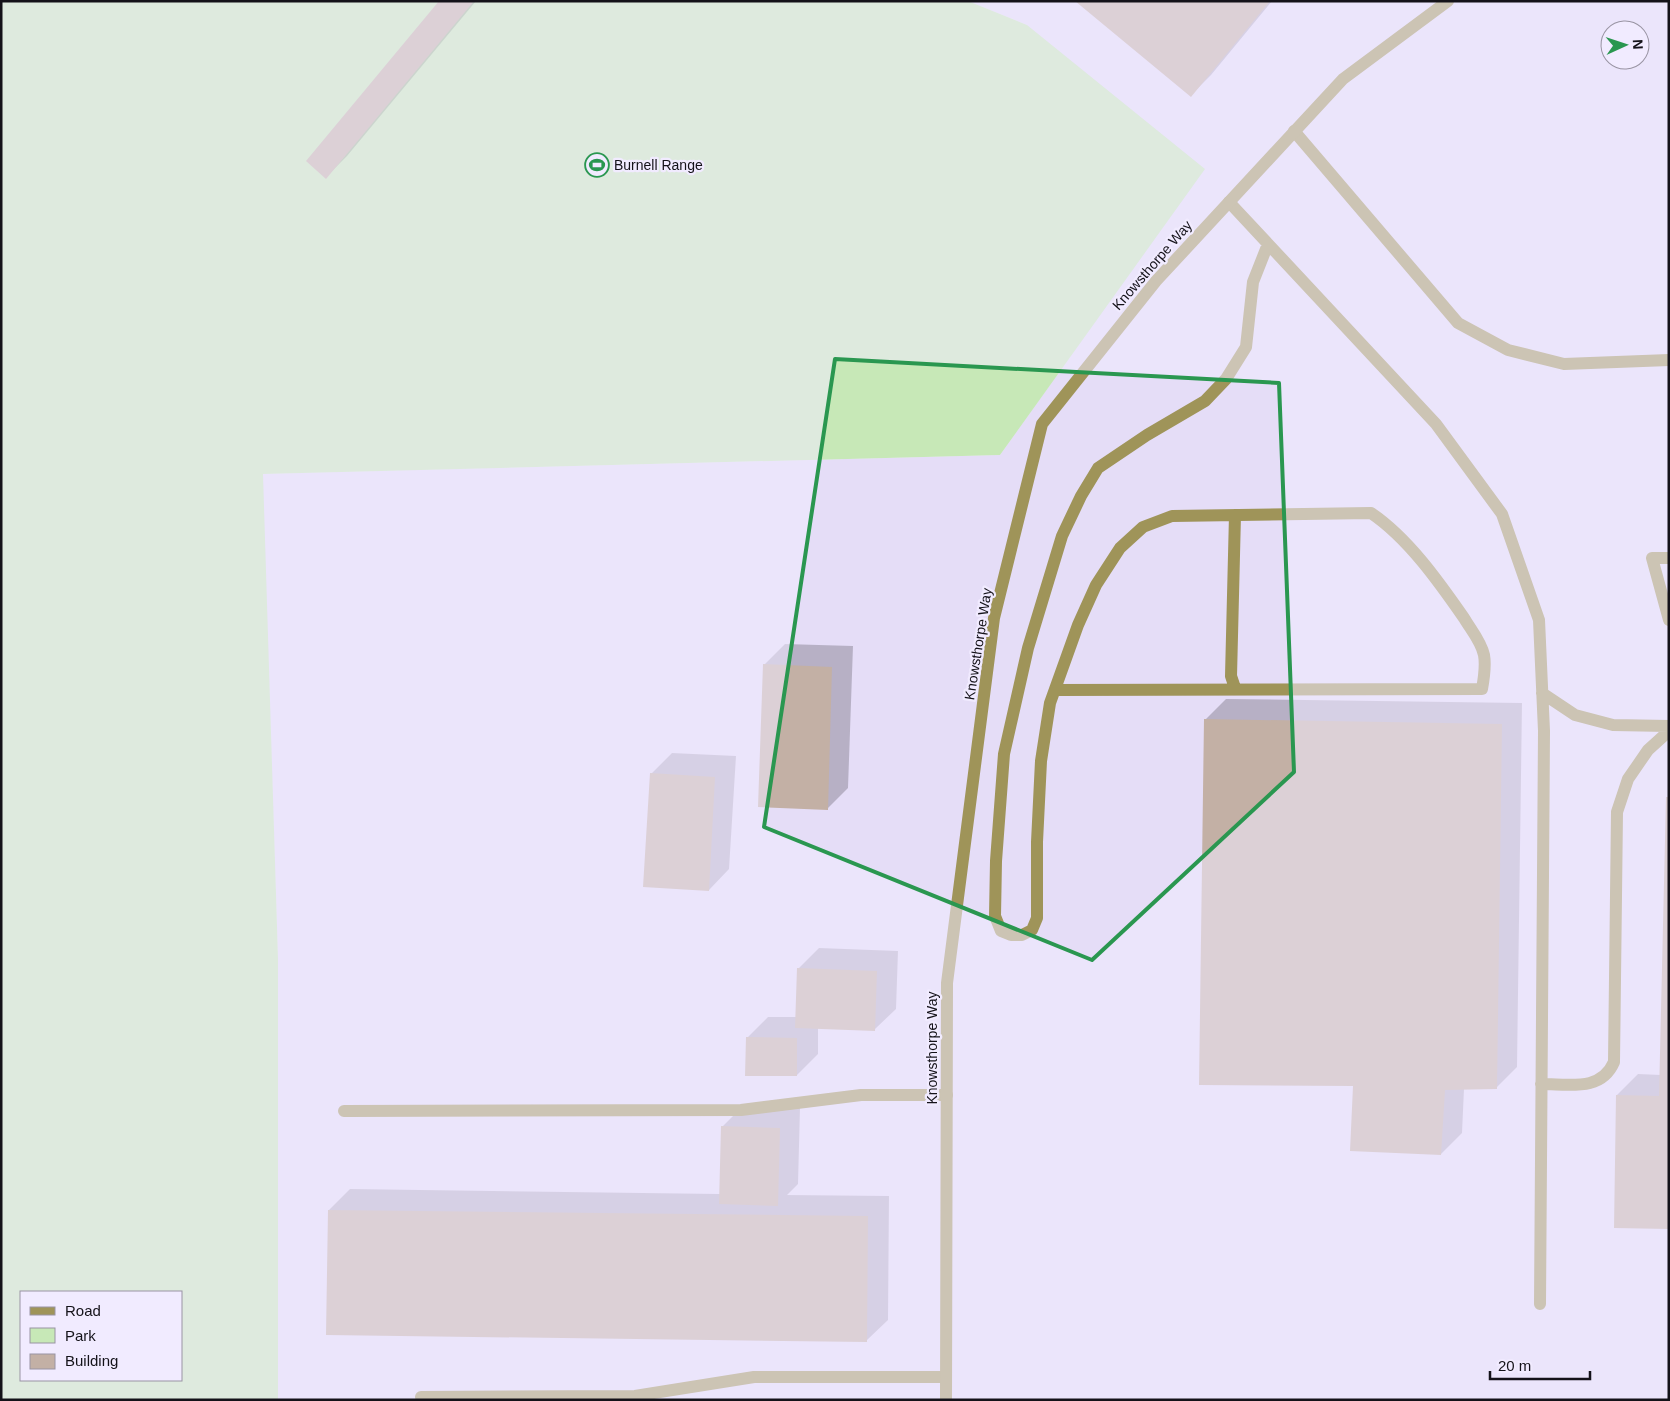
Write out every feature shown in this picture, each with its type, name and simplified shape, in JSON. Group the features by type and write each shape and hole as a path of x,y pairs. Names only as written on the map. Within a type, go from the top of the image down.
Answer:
{"street":[{"name":"Knowsthorpe Way","path":"946,1400 948,983 994,618 1042,424 1156,281 1343,79 1448,1"},
{"path":"1294,131 1458,323 1508,350 1564,364 1669,360"},
{"path":"1229,202 1436,424 1502,514 1539,620 1544,731 1540,1304"},
{"path":"1055,690 1235,688 1482,689 1485,673 1484,655 1477,638 1442,585 1387,524 1371,513 1172,516 1143,527 1120,548 1096,585 1075,633 1050,703 1041,761 1037,842 1037,918 1032,930 1022,935 1010,935 1001,930 995,916 996,861 1004,754 1028,648 1062,536 1081,496 1098,468 1147,435 1205,401 1226,379 1246,347 1253,282 1268,244"},
{"path":"1235,515 1231,676 1235,688"},
{"path":"1669,558 1652,558 1669,620"},
{"path":"1542,693 1575,715 1603,723 1613,725 1669,726"},
{"path":"1541,1084 1591,1084 1606,1076 1614,1062 1617,812 1628,779 1648,750 1669,731"},
{"path":"344,1111 741,1110 861,1095 947,1095"},
{"path":"421,1397 636,1396 754,1377 946,1377"}],"highlighted area":[{"path":"835,359 1279,383 1294,772 1092,960 764,827"}],"shaded area":[{"path":"968,1 1669,1 1669,1400 278,1400 278,958 262,474 1000,455 1087,333 1027,25"}],"green space":[{"path":"1,1 968,1 1027,25 1205,169 1000,455 263,474 278,958 278,1400 1,1400"}],"building":[{"path":"439,1 474,1 326,179 306,161"},
{"path":"1075,1 1270,1 1191,97"},
{"path":"763,664 832,667 828,810 758,807"},
{"path":"1204,719 1502,724 1497,1089 1445,1090 1441,1155 1350,1151 1353,1086 1199,1085"},
{"path":"650,773 715,777 709,891 643,887"},
{"path":"1666,797 1669,797 1669,1229 1614,1228 1616,1095 1659,1096"},
{"path":"797,968 877,971 875,1031 795,1028"},
{"path":"746,1037 797,1038 797,1076 745,1076"},
{"path":"721,1126 780,1128 778,1206 719,1204"},
{"path":"328,1210 868,1216 867,1342 326,1335"}],"place":[{"name":"Burnell Range","path":"597,165"}]}
